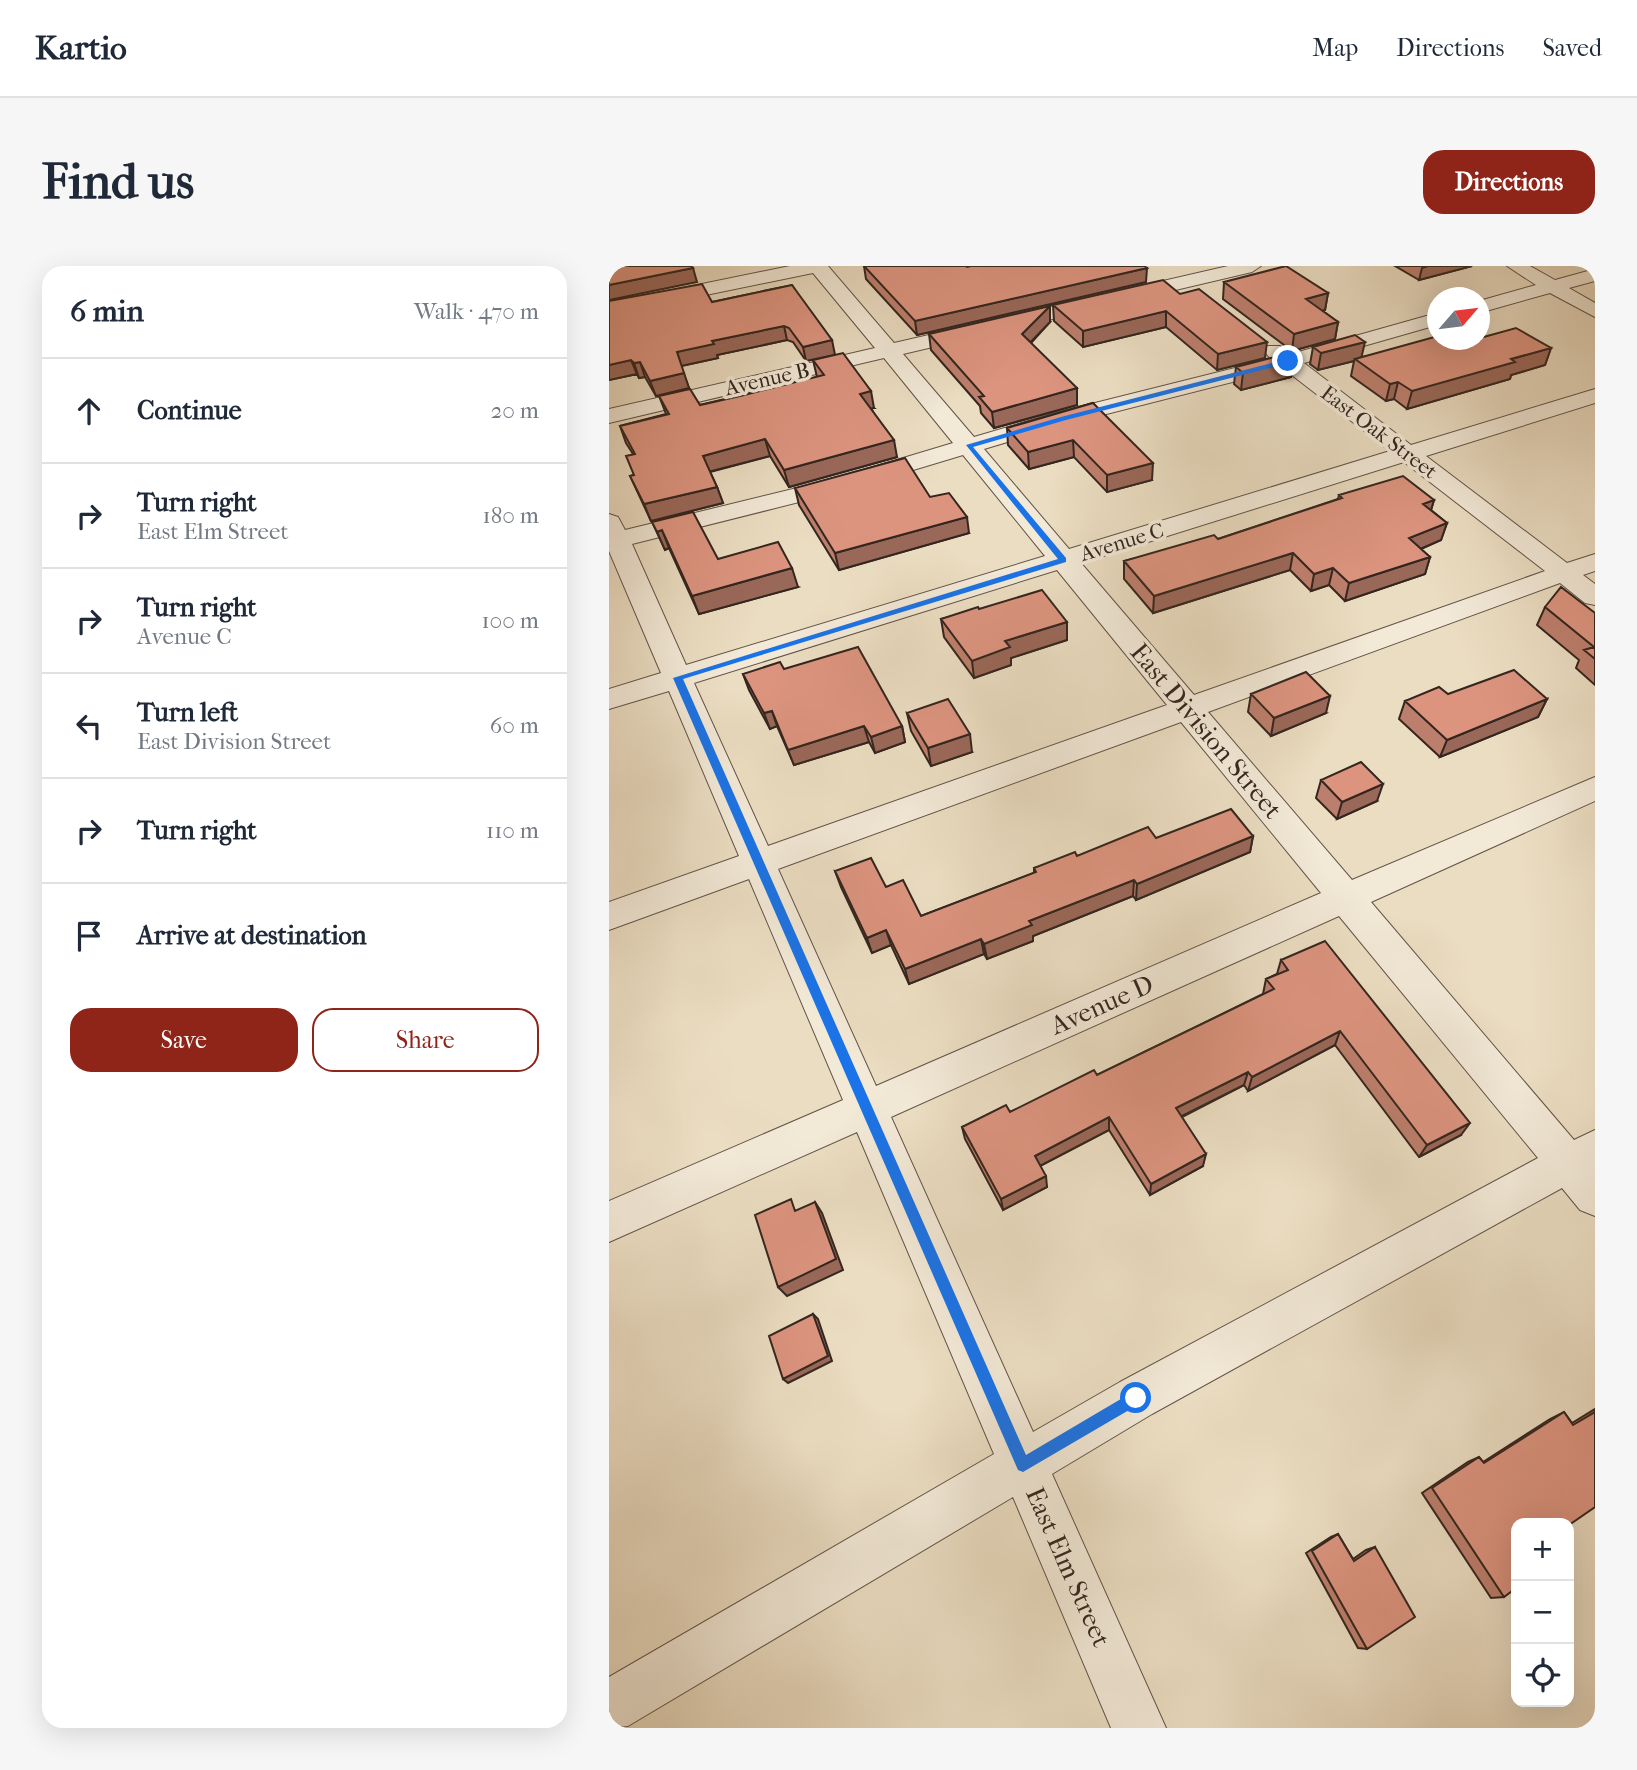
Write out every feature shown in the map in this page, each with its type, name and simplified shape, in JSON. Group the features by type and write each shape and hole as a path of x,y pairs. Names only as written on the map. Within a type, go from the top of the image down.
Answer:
{"street":[{"path":"609,309 818,266"},
{"name":"East Division Street","path":"818,266 1345,898 1586,1170"},
{"path":"1163,266 1205,298"},
{"name":"Avenue B","path":"609,416 1252,266"},
{"path":"1516,266 1595,311"},
{"path":"1490,304 1595,275"},
{"path":"612,535 838,485 1063,418 1288,361 1427,322"},
{"name":"East Oak Street","path":"1257,337 1595,597"},
{"name":"Avenue C","path":"609,699 1595,396"},
{"name":"East Elm Street","path":"612,535 1139,1728"},
{"path":"609,916 1595,562"},
{"name":"Avenue D","path":"609,1222 1595,788"},
{"path":"609,1707 1136,1398 1586,1170"}],"building":[{"path":"609,266 691,266 693,268 609,285"},
{"path":"864,266 1144,266 1147,268 915,321"},
{"path":"1286,266 1328,293 1306,299 1338,322 1294,334 1224,282"},
{"path":"1163,280 1180,294 1199,289 1267,342 1218,354 1166,311 1083,331 1053,305"},
{"path":"702,284 712,302 792,285 832,340 803,347 789,328 784,326 712,341 714,344 677,352 684,373 650,381 640,362 634,363 631,360 609,365 609,301"},
{"path":"1050,306 1022,334 1077,388 992,412 979,397 984,396 929,334"},
{"path":"1516,328 1551,348 1511,359 1515,362 1412,391 1398,382 1390,384 1355,359 1427,339 1427,350 1490,350 1490,335"},
{"path":"1355,335 1365,342 1321,353 1313,347"},
{"path":"843,353 871,391 860,394 894,440 784,470 765,439 703,456 717,487 644,504 630,476 634,475 626,456 635,454 620,426 669,414 659,396 690,389 700,405 740,396 824,375 813,360"},
{"path":"1286,354 1293,360 1243,373 1236,367"},
{"path":"1093,403 1153,463 1107,475 1073,440 1028,452 1007,428"},
{"path":"905,458 930,497 949,493 967,517 835,553 795,488"},
{"path":"1403,476 1434,500 1423,504 1447,523 1409,538 1430,557 1349,583 1333,568 1314,574 1293,553 1154,596 1124,561 1214,535 1218,539 1342,498 1339,495"},
{"path":"693,512 718,559 778,542 792,568 692,596 662,530 657,532 652,522"},
{"path":"1561,587 1595,613 1595,659 1584,650 1594,647 1545,607"},
{"path":"1042,590 1067,622 1005,641 1010,647 972,661 941,619 978,607 979,609"},
{"path":"858,647 902,726 871,737 864,726 788,750 772,711 764,713 743,674 780,662 784,669"},
{"path":"1514,670 1547,699 1447,740 1405,701 1439,687 1448,694"},
{"path":"1306,672 1330,696 1274,718 1251,694"},
{"path":"948,699 970,734 928,748 907,713"},
{"path":"1361,762 1383,784 1342,802 1321,780"},
{"path":"1231,809 1253,836 1137,884 1134,880 1029,921 1032,925 984,944 981,939 905,969 886,930 867,938 835,871 871,858 886,887 903,880 921,916 1036,872 1034,868 1075,852 1077,856 1148,827 1156,838"},
{"path":"1325,941 1470,1123 1427,1145 1340,1031 1252,1077 1248,1072 1176,1108 1206,1154 1151,1184 1109,1117 1035,1156 1046,1176 1001,1199 962,1127 1006,1105 1010,1112 1094,1070 1097,1075 1274,989 1266,979 1288,970 1281,960"},
{"path":"791,1199 795,1211 815,1202 836,1259 778,1287 755,1215"},
{"path":"813,1314 828,1356 783,1379 769,1336"},
{"path":"1564,1412 1573,1425 1595,1412 1595,1507 1574,1522 1574,1518 1511,1518 1511,1592 1504,1597 1432,1488 1479,1457 1484,1463"},
{"path":"1338,1534 1354,1561 1375,1547 1415,1617 1367,1649 1312,1551"}],"route":[{"path":"1136,1398 1023,1465 677,678 1063,560 968,446 1063,418 1288,361"}]}
